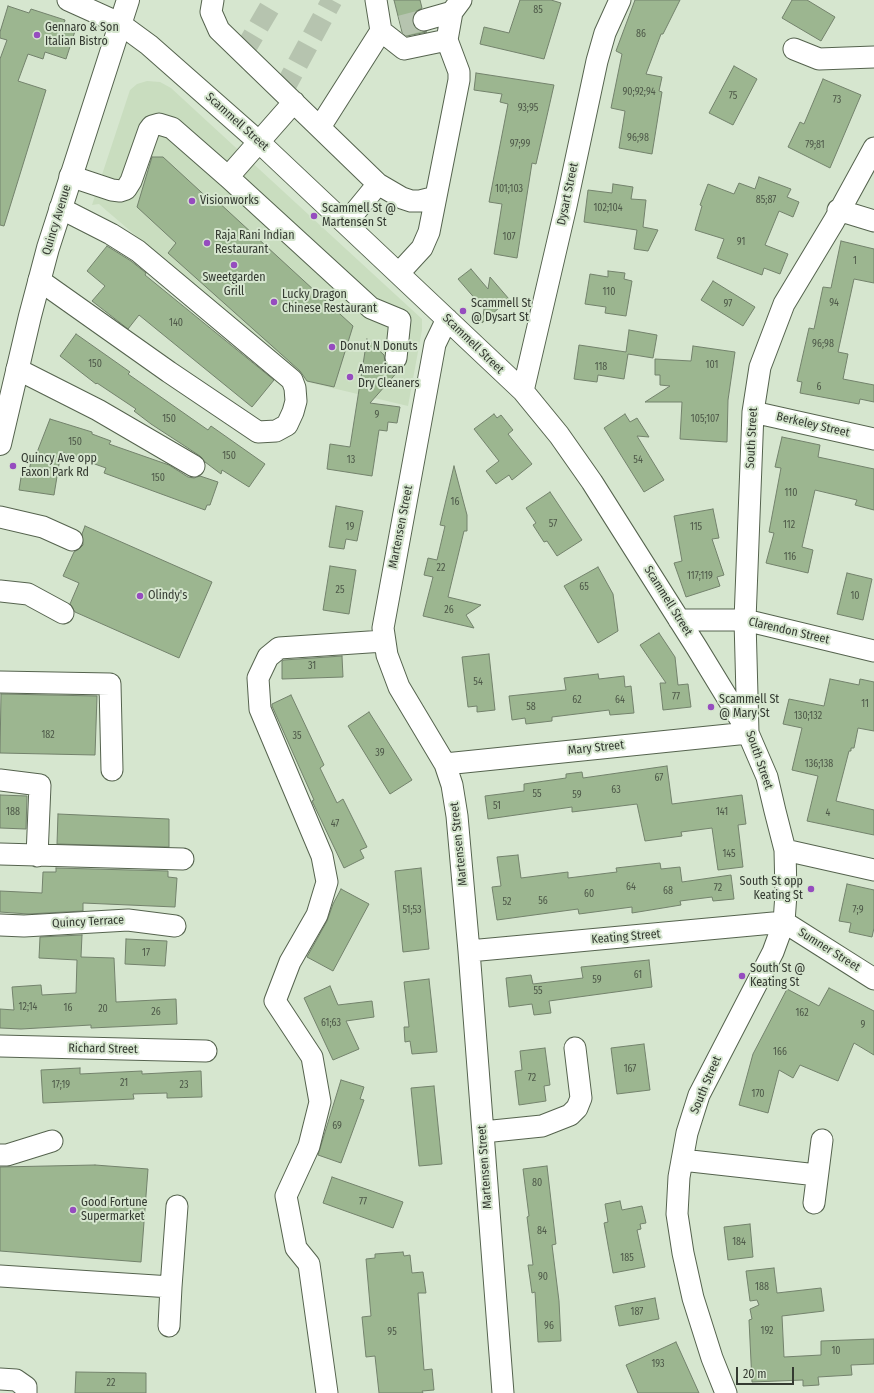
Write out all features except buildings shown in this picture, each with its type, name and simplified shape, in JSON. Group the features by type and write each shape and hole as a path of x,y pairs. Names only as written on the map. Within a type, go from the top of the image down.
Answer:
{"main road":[{"name":"Quincy Avenue","path":"1,436 39,280 70,176 128,0"}],"street":[{"name":"Scammell Street","path":"68,0 120,23 149,45 260,142 523,391 560,435 588,476 748,733"},
{"path":"213,0 211,12 219,30 378,184 402,198 411,201 420,202 436,197"},
{"path":"320,127 381,31 376,0"},
{"name":"Dysart Street","path":"523,391 566,206 597,60 605,33 620,0"},
{"path":"424,20 457,6"},
{"path":"399,273 422,248 426,240 436,197 459,80 459,72 447,40 457,6"},
{"path":"381,31 401,26"},
{"path":"381,31 404,49 447,40"},
{"path":"794,49 819,59 874,57"},
{"path":"228,177 294,102"},
{"path":"70,176 112,190 120,191 126,188 131,181 149,130 152,126 159,124 172,128 228,177 371,308 400,320"},
{"name":"South Street","path":"726,1393 712,1358 692,1298 682,1253 677,1214 679,1177 682,1160 687,1133 699,1095 771,957 784,922 786,894 784,850 767,777 748,733 745,620 753,412 760,366 784,304 834,221 838,210 874,148"},
{"path":"346,223 378,184"},
{"path":"39,280 169,372 258,432 276,431 287,425 296,401 295,388 292,380 138,251 111,234 60,208"},
{"path":"838,210 874,221"},
{"path":"396,358 400,320 423,296"},
{"name":"Martensen Street","path":"448,319 435,344 384,616 384,641 387,655 399,687 445,764 452,785 457,816 469,951 502,1393"},
{"path":"18,369 98,410 194,466"},
{"name":"Berkeley Street","path":"753,412 874,439"},
{"path":"0,517 43,527 72,540"},
{"path":"0,591 28,594 63,612"},
{"name":"Clarendon Street","path":"679,620 745,620 874,651"},
{"path":"327,1393 309,1264 296,1248 286,1196 309,1146 320,1102 312,1057 275,1001 290,962 317,915 327,882 322,856 260,710 258,678 268,657 279,648 384,641"},
{"path":"0,682 110,684 112,770"},
{"name":"Mary Street","path":"445,764 748,733"},
{"path":"0,780 40,785 37,856"},
{"path":"784,850 874,870"},
{"path":"0,854 183,859"},
{"name":"Quincy Terrace","path":"0,925 24,926 128,920 175,926"},
{"name":"Keating Street","path":"469,951 784,922"},
{"name":"Sumner Street","path":"784,922 874,978"},
{"name":"Richard Street","path":"0,1046 206,1051"},
{"path":"483,1132 542,1126 570,1115 577,1108 581,1098 575,1048"},
{"path":"814,1203 822,1140"},
{"path":"0,1155 8,1155 52,1141"},
{"path":"682,1160 817,1175"},
{"path":"169,1326 177,1206"},
{"path":"0,1276 171,1287"},
{"path":"0,1379 16,1380 26,1387 26,1393"}],"shaded area":[{"path":"147,81 160,82 171,88 422,319 422,330 408,406 307,382 99,204 92,205 130,90 137,84"}],"tunnel":[{"path":"243,53 274,0"},
{"path":"283,91 332,0"},
{"path":"401,26 424,20"}],"place":[{"name":"Gennaro & Son Italian Bistro","path":"37,35"},
{"name":"Visionworks","path":"192,201"},
{"name":"Scammell St @ Martensen St","path":"314,216"},
{"name":"Raja Rani Indian Restaurant","path":"207,243"},
{"name":"Sweetgarden Grill","path":"234,265"},
{"name":"Lucky Dragon Chinese Restaurant","path":"274,302"},
{"name":"Scammell St @ Dysart St","path":"463,311"},
{"name":"Donut N Donuts","path":"332,347"},
{"name":"American Dry Cleaners","path":"350,377"},
{"name":"Quincy Ave opp Faxon Park Rd","path":"13,466"},
{"name":"Olindy's","path":"140,596"},
{"name":"Scammell St @ Mary St","path":"711,707"},
{"name":"South St opp Keating St","path":"811,889"},
{"name":"South St @ Keating St","path":"742,976"},
{"name":"Good Fortune Supermarket","path":"73,1210"}]}
